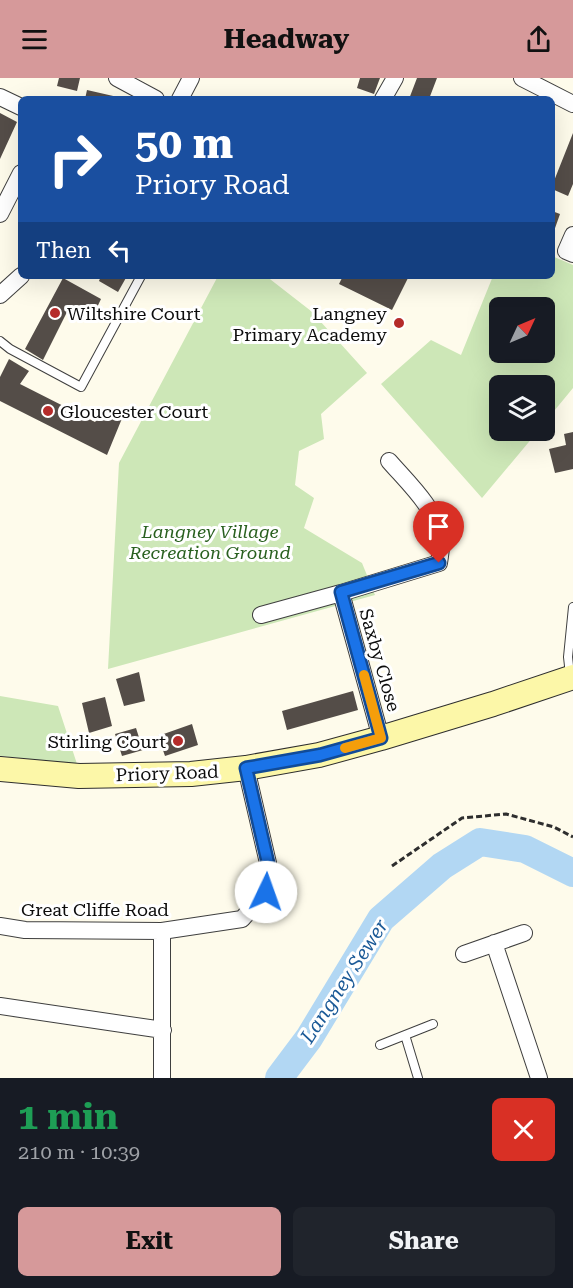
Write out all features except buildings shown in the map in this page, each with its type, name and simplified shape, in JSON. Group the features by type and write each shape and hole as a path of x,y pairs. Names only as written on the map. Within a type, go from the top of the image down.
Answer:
{"street":[{"path":"117,78 150,96"},
{"path":"182,96 191,78"},
{"path":"385,96 395,78"},
{"path":"522,78 573,104"},
{"path":"0,97 18,106"},
{"path":"0,214 18,179"},
{"path":"573,235 566,251 573,254"},
{"path":"0,295 18,279"},
{"name":"Saxby Close","path":"261,615 439,563 441,540 434,519 421,498 389,461"},
{"name":"Saxby Close","path":"341,592 381,738"},
{"name":"Priory Road","path":"0,769 80,776 191,774 246,768 320,755 493,704 571,678"},
{"name":"Great Cliffe Road","path":"0,926 26,930 162,931 242,920 266,892 268,863 246,768"},
{"path":"162,931 162,1078"},
{"path":"464,954 524,933"},
{"path":"494,944 539,1078"},
{"path":"0,1006 163,1030"}],"lane":[{"path":"0,341 10,349 81,387 139,279"},
{"path":"571,678 568,657 573,607"},
{"path":"380,1045 433,1024"},
{"path":"405,1035 418,1078"}],"path":[{"path":"392,866 462,818 506,814 554,827 573,837"}],"green space":[{"path":"555,257 573,265 573,388 555,410 555,375 489,375 489,441 530,441 482,498 381,384 431,340 461,355 492,279 555,279"},
{"name":"Langney Village Recreation Ground","path":"216,279 270,279 311,311 367,373 321,414 324,439 299,451 295,485 314,498 304,528 362,563 375,595 108,669 119,463"},
{"path":"0,696 58,706 77,764 0,756"}],"waterway":[{"name":"Langney Sewer","path":"279,1078 309,1038 381,919 442,866 480,842 525,849 573,873"}],"slow traffic":[{"path":"345,748 381,738 364,675"}],"place":[{"name":"Wiltshire Court","path":"55,313"},
{"name":"Langney Primary Academy","path":"399,323"},
{"name":"Gloucester Court","path":"48,411"},
{"name":"Stirling Court","path":"178,741"}],"route":[{"path":"266,892 268,863 246,768 320,755 381,738 341,592 439,563"}]}
